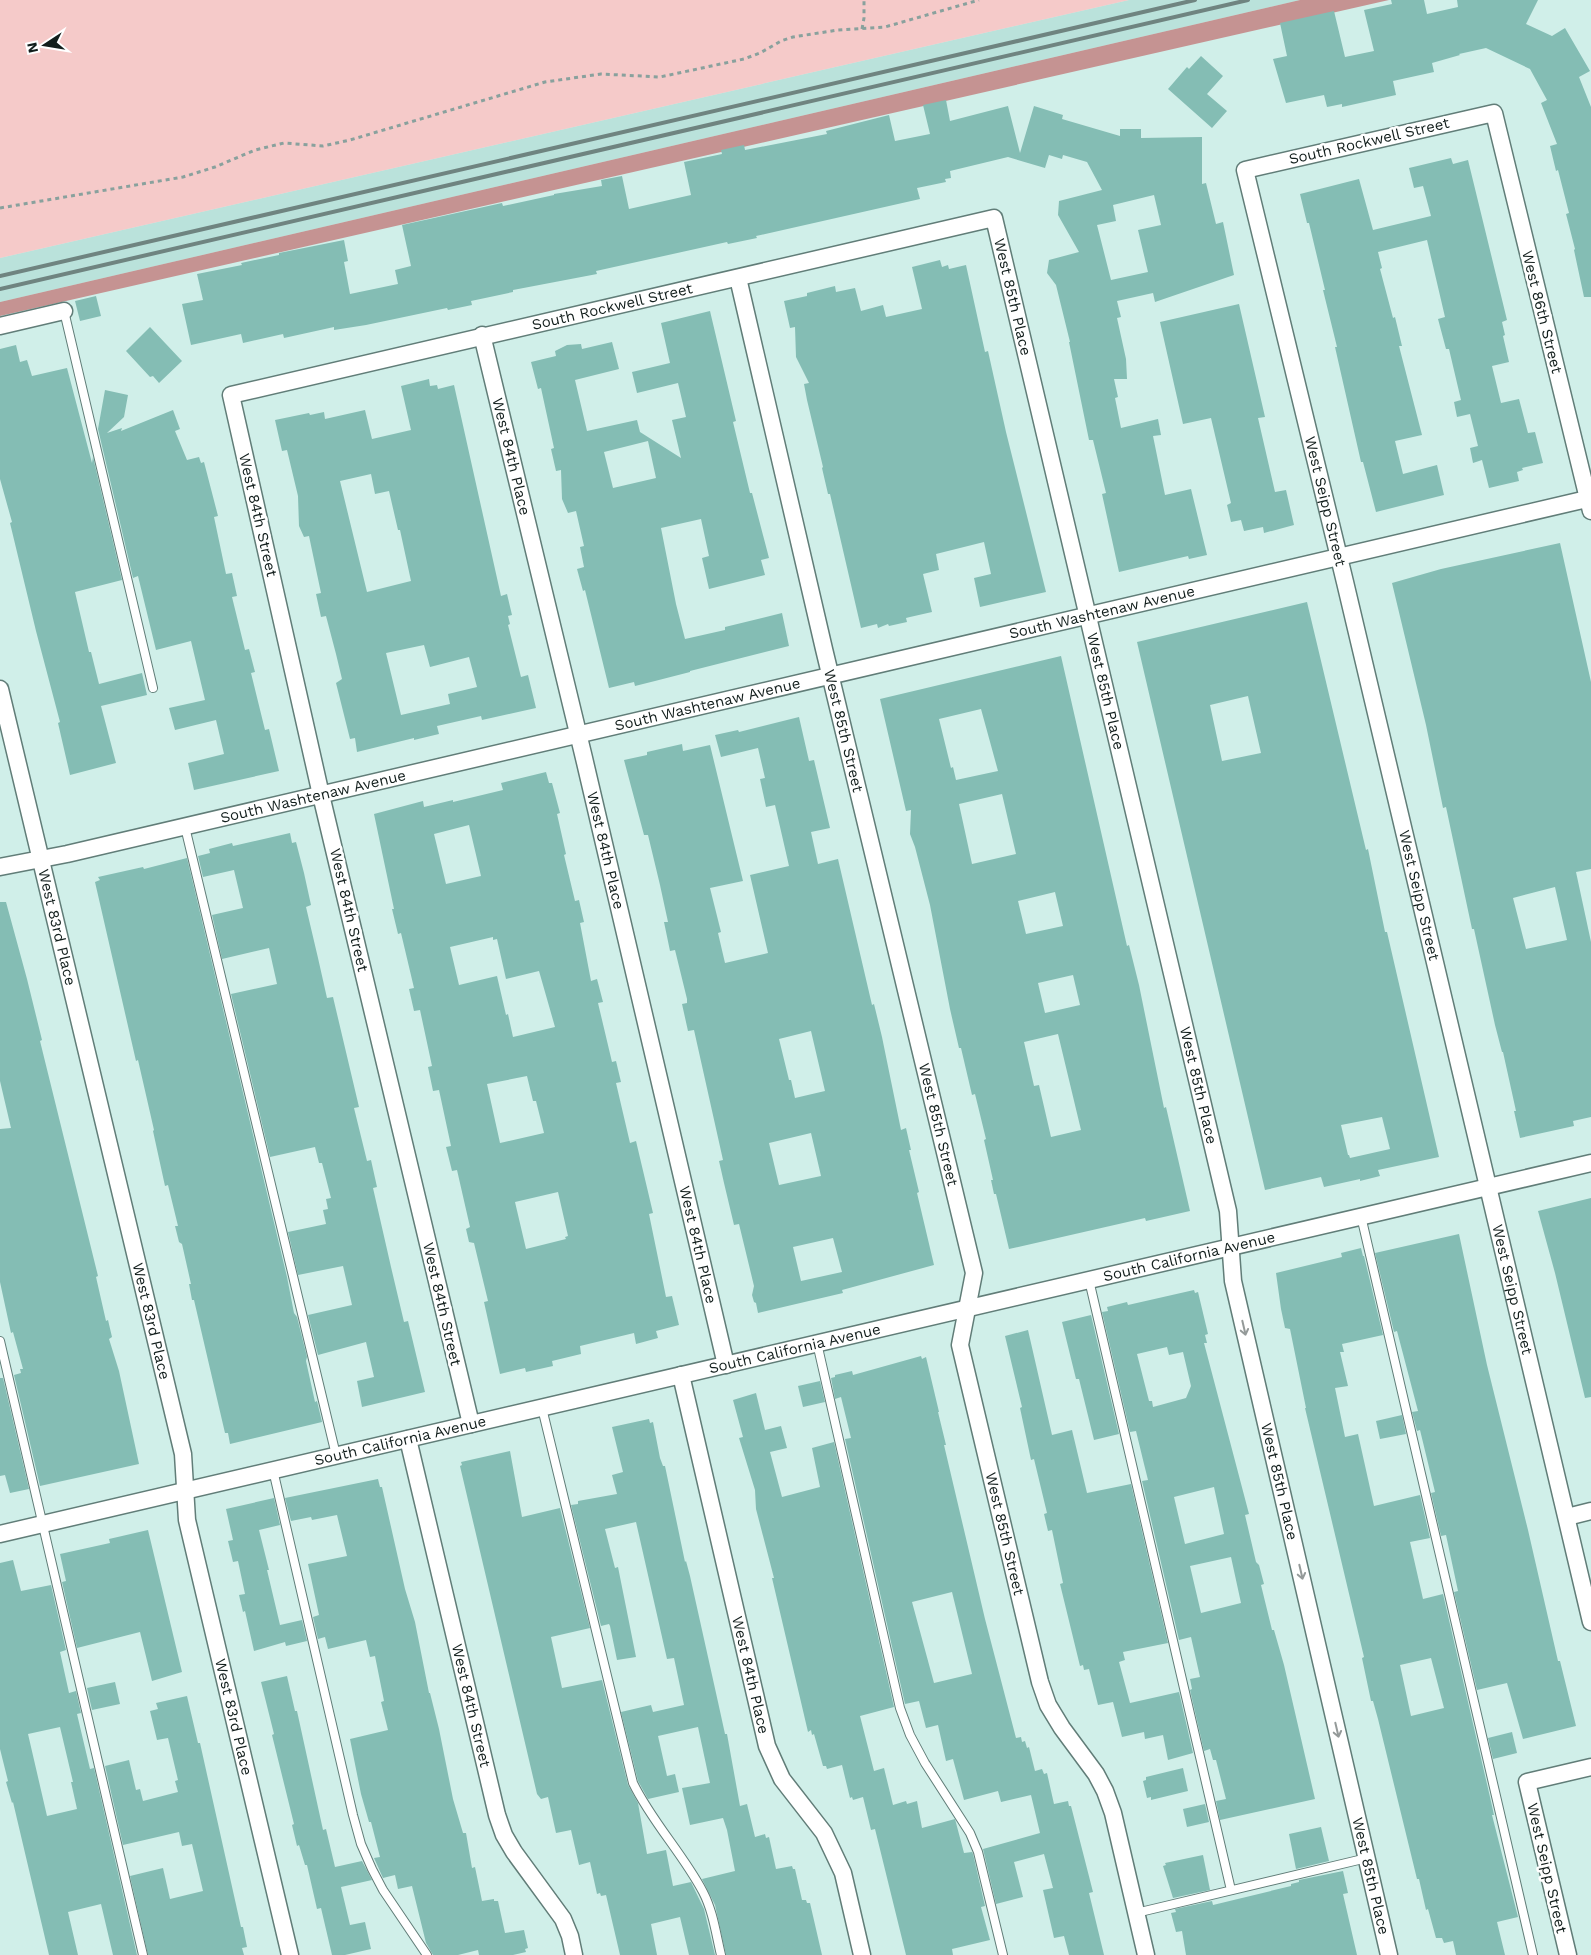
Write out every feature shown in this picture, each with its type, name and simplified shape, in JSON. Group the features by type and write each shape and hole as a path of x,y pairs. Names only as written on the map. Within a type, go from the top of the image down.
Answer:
{"street":[{"name":"South Rockwell Street","path":"1245,170 1494,113"},
{"name":"West 86th Street","path":"1494,113 1590,502"},
{"name":"West Seipp Street","path":"1245,170 1339,557 1591,1622"},
{"name":"South Rockwell Street","path":"231,395 994,218"},
{"name":"West 85th Place","path":"994,218 1228,1211 1233,1281 1390,1955"},
{"name":"West 85th Street","path":"738,278 974,1273 960,1345 1040,1682 1048,1705 1062,1728 1096,1774 1105,1791 1113,1813 1146,1955"},
{"path":"0,326 64,311"},
{"name":"West 84th Place","path":"482,336 726,1365"},
{"name":"West 84th Street","path":"231,395 321,795 471,1424"},
{"name":"South Washtenaw Avenue","path":"0,867 185,827 1339,557 1590,502"},
{"name":"West 83rd Place","path":"0,689 182,1454 187,1520 290,1955"},
{"name":"South California Avenue","path":"0,1534 1591,1163"},
{"name":"West 84th Place","path":"681,1375 767,1746 782,1779 824,1833 843,1873 862,1955"},
{"name":"West 84th Street","path":"408,1439 497,1814 504,1835 514,1852 563,1919 570,1936 574,1955"},
{"path":"1567,1517 1591,1511"},
{"name":"West Seipp Street","path":"1568,1955 1527,1782 1591,1767"}],"lane":[{"path":"64,311 153,688"},
{"path":"185,827 336,1456"},
{"path":"1361,1216 1533,1955"},
{"path":"1089,1280 1231,1890"},
{"path":"0,1341 143,1955"},
{"path":"817,1343 900,1708 910,1735 925,1763 970,1833 978,1852 1004,1955"},
{"path":"542,1408 633,1783 641,1800 704,1894 711,1914 720,1955"},
{"path":"273,1470 361,1844 383,1890 427,1955"},
{"path":"1136,1913 1367,1858"}],"path":[{"path":"862,29 864,0"},
{"path":"0,208 183,177 215,167 255,150 284,143 323,146 350,140 545,82 601,74 660,77 744,59 793,37 838,30 885,27 979,0"}],"shaded area":[{"path":"0,0 1129,0 0,258"},
{"path":"1129,0 1300,0 0,302 0,258"},
{"path":"1300,0 1389,0 0,316 0,302"}],"building":[{"path":"1391,0 1424,0 1427,14 1458,7 1457,0 1538,0 1526,24 1552,36 1565,28 1590,71 1579,77 1591,107 1591,297 1584,297 1566,214 1569,213 1550,146 1557,144 1541,103 1547,100 1530,69 1486,48 1432,63 1434,72 1393,81 1396,95 1342,107 1342,104 1327,107 1324,95 1286,103 1273,59 1287,56 1280,23 1334,11 1345,57 1374,51 1364,10 1392,4"},
{"path":"1201,56 1223,76 1207,94 1227,111 1212,128 1168,89 1187,67 1189,69"},
{"path":"946,100 950,121 1008,106 1020,153 1034,106 1063,115 1062,119 1120,136 1120,129 1141,129 1141,138 1202,137 1202,184 1206,183 1216,224 1223,222 1234,275 1155,302 1153,293 1117,301 1121,317 1117,318 1126,359 1127,379 1114,379 1118,397 1115,398 1121,428 1158,419 1161,435 1153,436 1165,495 1191,489 1207,555 1189,559 1188,556 1119,572 1102,494 1106,493 1093,440 1089,440 1070,342 1056,285 1047,273 1049,260 1079,252 1058,215 1059,201 1102,190 1087,162 1063,155 1062,159 1049,155 1045,168 1008,157 950,171 951,178 945,179 946,182 917,188 920,199 756,236 757,238 728,244 727,242 596,271 597,274 513,290 513,292 471,301 472,305 448,310 447,308 366,325 334,330 334,327 284,338 283,334 243,343 241,334 191,345 182,304 203,300 197,274 242,265 241,263 279,255 279,253 344,240 348,261 344,262 350,294 398,284 395,270 411,266 402,225 502,203 503,206 554,194 602,186 601,180 622,176 629,209 691,195 684,162 722,154 721,150 744,145 745,150 827,134 826,131 889,115 895,141 930,134 923,105","holes":["1154,195 1161,225 1138,230 1148,272 1111,280 1097,225 1116,221 1113,205"]},
{"path":"1451,158 1453,164 1468,160 1507,320 1502,322 1509,362 1492,366 1501,403 1519,399 1528,433 1535,432 1543,463 1522,468 1523,470 1517,472 1519,481 1489,488 1482,460 1473,463 1470,448 1478,446 1470,414 1457,417 1454,402 1461,400 1449,349 1446,349 1438,319 1445,317 1427,240 1378,252 1382,268 1380,269 1393,318 1395,317 1402,346 1399,346 1422,435 1395,441 1403,474 1437,465 1444,495 1376,512 1363,462 1361,462 1323,290 1325,290 1300,194 1359,179 1373,230 1431,216 1423,186 1414,188 1409,168"},
{"path":"940,260 942,267 948,265 949,269 966,265 985,352 988,351 1046,592 980,607 974,578 991,574 984,542 936,554 939,570 923,574 932,612 906,618 907,622 889,626 888,624 878,628 877,624 861,628 807,400 804,384 809,383 796,357 795,327 790,328 784,301 807,296 807,293 835,286 836,292 855,288 861,311 883,305 886,317 922,309 912,267"},
{"path":"96,296 101,316 80,321 75,301"},
{"path":"1239,304 1265,417 1258,418 1275,492 1286,490 1294,525 1264,533 1263,527 1244,531 1241,520 1231,522 1227,505 1231,503 1211,418 1183,424 1160,322"},
{"path":"710,311 736,421 733,422 750,493 752,493 769,558 761,560 765,575 709,589 702,558 709,556 701,519 661,528 685,639 725,630 725,627 782,613 789,646 635,686 634,682 609,688 585,590 583,591 577,569 584,567 580,547 584,546 576,511 568,513 562,499 561,470 556,471 551,449 554,448 541,388 538,389 531,362 556,356 555,351 567,345 581,344 582,349 612,342 619,369 575,380 587,431 637,420 640,432 681,458 672,420 686,417 678,383 637,393 632,372 670,363 661,323","holes":["648,441 656,478 613,488 604,452"]},
{"path":"150,327 182,361 159,383 153,376 150,377 126,351"},
{"path":"16,345 20,362 27,360 32,376 67,368 92,463 93,457 122,580 75,592 89,652 91,652 99,684 142,673 147,695 101,706 116,763 70,775 58,723 60,722 0,479 0,349"},
{"path":"429,379 430,386 437,385 438,389 454,385 501,596 507,594 512,615 508,616 510,624 508,625 521,677 528,675 536,708 482,720 481,716 437,726 439,734 357,752 355,738 350,739 336,683 342,679 326,616 321,617 316,594 321,593 309,536 304,537 299,526 298,496 287,450 282,451 275,420 324,412 325,419 365,410 372,439 411,430 401,386","holes":["371,474 375,494 389,491 411,581 367,592 340,481","424,645 430,667 469,657 477,687 448,694 450,704 401,715 386,653"]},
{"path":"105,390 128,395 124,417 107,433 122,428 121,431 173,410 180,429 175,431 187,460 199,457 201,463 204,462 218,516 214,517 226,574 232,573 237,596 232,597 245,650 249,649 255,672 251,673 265,730 269,729 279,771 194,790 188,763 224,754 216,720 175,730 169,708 205,700 191,641 156,650 138,576 133,578 98,429"},
{"path":"1560,543 1591,682 1591,869 1576,872 1591,942 1591,1117 1573,1121 1574,1126 1520,1138 1503,1052 1495,1025 1474,929 1472,929 1446,807 1443,808 1426,725 1392,583 1441,569","holes":["1555,887 1567,940 1526,949 1513,898"]},
{"path":"1307,602 1366,850 1368,849 1385,932 1387,932 1439,1157 1378,1170 1380,1176 1360,1181 1360,1179 1324,1187 1321,1177 1265,1190 1137,642","holes":["1248,696 1261,753 1222,761 1210,705","1382,1117 1390,1149 1350,1158 1341,1125"]},
{"path":"1061,656 1127,946 1129,945 1139,985 1164,1108 1166,1107 1190,1211 1146,1221 1145,1218 1009,1249 991,1180 993,1180 984,1140 986,1139 975,1094 972,1095 961,1048 959,1048 930,905 910,834 911,810 906,811 880,699","holes":["981,709 998,771 956,780 953,767 951,768 939,719","1002,794 1016,854 972,864 959,804","1055,892 1063,926 1026,934 1018,901","1073,975 1080,1005 1045,1013 1038,983","1058,1034 1081,1130 1051,1137 1039,1085 1034,1086 1024,1042"]},
{"path":"799,717 809,761 814,760 830,828 811,832 818,864 838,859 872,1005 874,1004 882,1037 901,1130 906,1128 919,1192 917,1193 934,1265 842,1290 843,1293 758,1313 752,1295 754,1286 739,1224 734,1225 719,1161 723,1160 694,1030 688,1031 682,1004 687,1003 687,999 675,950 670,951 664,922 668,922 648,835 644,835 624,760 647,755 647,752 682,744 683,751 710,745 743,881 710,888 721,932 718,933 725,963 768,953 750,875 789,866 775,805 766,807 760,779 765,778 758,748 721,757 715,735 738,730 739,732","holes":["811,1031 825,1091 795,1098 779,1039","811,1133 821,1176 779,1185 769,1143","833,1238 842,1272 801,1281 793,1247"]},
{"path":"546,772 549,783 552,783 560,813 557,814 566,854 564,855 575,901 579,900 584,922 580,923 591,981 597,979 603,1002 598,1003 612,1062 616,1061 621,1082 616,1083 630,1143 636,1141 653,1213 649,1214 666,1297 672,1296 679,1325 656,1331 658,1338 636,1344 634,1333 580,1346 581,1354 552,1361 553,1366 526,1372 525,1368 500,1374 484,1302 488,1301 474,1243 469,1242 466,1229 470,1227 457,1170 452,1171 446,1147 451,1146 439,1090 433,1091 428,1067 432,1066 420,1010 414,1011 409,989 414,988 401,933 398,934 392,909 394,909 374,814 423,801 424,807 503,790 501,783","holes":["469,825 481,876 446,884 434,834","493,937 493,940 497,939 506,979 539,971 555,1027 513,1037 497,976 459,985 450,947","527,1076 544,1133 500,1143 487,1084","558,1192 568,1236 565,1237 566,1239 526,1249 515,1202"]},
{"path":"290,833 292,843 296,842 304,873 311,905 306,907 327,998 333,997 359,1107 354,1108 367,1161 371,1160 377,1187 373,1188 391,1267 404,1322 408,1321 425,1392 362,1407 357,1381 374,1377 366,1342 318,1355 308,1315 352,1305 343,1266 298,1275 288,1232 326,1224 323,1210 328,1209 326,1199 331,1198 322,1163 319,1163 315,1147 270,1157 231,994 277,984 269,948 222,959 212,915 243,908 234,870 203,877 198,856 210,853 209,849 232,843 233,846"},
{"path":"187,858 294,1313 297,1317 307,1357 306,1361 315,1402 317,1401 322,1422 230,1444 228,1433 225,1433 194,1300 192,1300 189,1284 191,1284 182,1244 179,1242 175,1226 178,1226 168,1185 165,1186 138,1060 136,1061 95,882 100,880 98,877 143,867 144,869"},
{"path":"0,902 6,902 27,979 42,1040 40,1041 98,1276 96,1277 106,1321 108,1320 112,1337 109,1339 119,1371 139,1464 40,1486 14,1375 21,1373 20,1369 23,1369 13,1332 11,1333 0,1282 0,1129 11,1128 0,1081"},
{"path":"1591,1198 1591,1397 1585,1398 1538,1211"},
{"path":"1459,1234 1487,1365 1558,1661 1560,1661 1576,1726 1523,1739 1507,1683 1477,1690 1454,1592 1458,1591 1446,1535 1441,1536 1431,1493 1435,1492 1420,1430 1417,1431 1412,1412 1418,1411 1397,1331 1394,1332 1375,1253"},
{"path":"1361,1248 1383,1335 1342,1344 1344,1352 1340,1352 1348,1386 1335,1388 1345,1437 1358,1434 1374,1506 1420,1495 1430,1538 1410,1542 1423,1599 1443,1594 1494,1815 1492,1815 1518,1917 1497,1922 1505,1955 1456,1955 1453,1941 1444,1943 1442,1938 1436,1938 1428,1909 1426,1910 1419,1879 1417,1879 1378,1719 1373,1701 1371,1701 1362,1658 1364,1657 1305,1408 1290,1329 1285,1328 1276,1273 1342,1257 1341,1253","holes":["1431,1658 1444,1708 1411,1716 1400,1665"]},
{"path":"1194,1290 1195,1293 1198,1292 1208,1334 1205,1335 1207,1343 1204,1343 1249,1514 1245,1515 1256,1562 1259,1565 1264,1584 1261,1585 1272,1630 1274,1630 1284,1665 1315,1799 1220,1820 1216,1801 1226,1799 1216,1760 1213,1760 1210,1749 1204,1751 1190,1690 1192,1689 1190,1679 1200,1677 1191,1637 1179,1640 1142,1481 1148,1480 1136,1431 1130,1432 1102,1312 1108,1311 1107,1307 1127,1302 1128,1305","holes":["1167,1347 1169,1355 1183,1352 1191,1386 1186,1398 1153,1407 1152,1401 1149,1401 1137,1354","1214,1487 1224,1534 1185,1544 1174,1497","1231,1557 1241,1603 1201,1613 1190,1566"]},
{"path":"1091,1315 1119,1434 1094,1440 1062,1322"},
{"path":"1028,1330 1052,1435 1072,1430 1087,1493 1131,1484 1168,1643 1123,1652 1125,1660 1119,1662 1130,1703 1179,1692 1193,1753 1168,1760 1163,1735 1145,1739 1144,1732 1122,1737 1113,1702 1098,1705 1089,1669 1084,1670 1083,1665 1080,1666 1060,1584 1063,1583 1052,1530 1048,1531 1044,1514 1047,1513 1034,1459 1031,1460 1020,1408 1022,1407 1005,1336"},
{"path":"921,1356 922,1359 926,1357 946,1445 944,1445 985,1619 1016,1738 1021,1737 1022,1742 1025,1741 1027,1748 1029,1747 1035,1771 1042,1769 1044,1774 1047,1773 1054,1804 1068,1801 1069,1806 1071,1806 1093,1892 1089,1893 1104,1955 1069,1955 1064,1936 1054,1938 1043,1890 1053,1888 1044,1854 1014,1862 1023,1897 996,1904 983,1849 1040,1833 1031,1795 1001,1802 998,1791 964,1800 953,1759 946,1761 938,1725 926,1728 919,1701 905,1704 845,1439 851,1438 841,1397 835,1399 831,1378 835,1377 835,1375 852,1371 853,1375","holes":["952,1592 972,1674 934,1683 912,1602"]},
{"path":"0,1378 3,1378 29,1489 10,1493 5,1475 0,1476"},
{"path":"820,1381 825,1402 803,1407 798,1386"},
{"path":"756,1393 765,1430 781,1426 787,1448 770,1452 782,1497 820,1487 812,1448 834,1442 894,1707 860,1716 874,1771 884,1768 893,1805 906,1801 907,1804 917,1801 922,1828 955,1819 964,1853 972,1852 973,1854 985,1906 981,1907 990,1940 952,1949 953,1955 906,1955 875,1829 871,1830 863,1797 853,1800 852,1797 850,1798 842,1765 827,1769 826,1766 823,1766 814,1734 812,1735 811,1730 808,1732 772,1578 774,1578 756,1509 755,1490 739,1438 743,1437 733,1400"},
{"path":"1402,1415 1406,1434 1380,1439 1376,1421"},
{"path":"649,1419 650,1423 653,1422 660,1458 663,1466 665,1466 685,1562 690,1576 725,1734 727,1734 740,1806 747,1804 755,1837 765,1834 766,1838 769,1837 776,1869 792,1866 795,1869 802,1900 810,1903 822,1955 726,1955 715,1905 702,1879 735,1871 727,1830 723,1818 690,1825 682,1788 710,1783 698,1727 658,1736 667,1776 675,1774 679,1792 648,1799 638,1781 621,1712 651,1705 653,1712 684,1705 674,1658 667,1659 636,1522 605,1529 615,1568 618,1567 636,1657 617,1660 610,1626 609,1624 601,1626 571,1505 578,1504 578,1501 617,1494 612,1475 623,1472 612,1427"},
{"path":"510,1451 522,1517 560,1508 590,1628 551,1637 562,1688 602,1680 628,1785 638,1803 647,1854 666,1850 673,1886 691,1882 704,1909 715,1955 689,1955 680,1917 651,1924 657,1955 620,1955 606,1895 601,1896 600,1893 597,1894 590,1862 579,1865 571,1830 556,1833 548,1797 541,1799 537,1794 460,1466 462,1465 461,1462"},
{"path":"378,1479 380,1487 382,1487 405,1589 415,1622 453,1799 463,1833 466,1833 472,1868 475,1867 482,1901 494,1899 494,1901 498,1901 505,1933 524,1930 528,1948 525,1949 526,1952 513,1955 479,1955 478,1950 458,1955 433,1955 426,1943 412,1886 398,1889 395,1875 383,1878 374,1858 380,1857 361,1794 350,1739 388,1730 381,1702 384,1701 375,1656 370,1657 366,1640 328,1649 325,1637 318,1639 313,1617 319,1615 308,1564 347,1556 337,1515 312,1520 311,1517 291,1521 285,1498"},
{"path":"274,1498 280,1525 259,1530 269,1570 267,1570 280,1625 302,1620 307,1641 286,1646 285,1642 254,1651 245,1611 243,1612 239,1595 245,1594 238,1561 233,1562 228,1541 233,1540 226,1509"},
{"path":"148,1530 182,1672 152,1681 140,1632 77,1648 62,1582 66,1581 60,1554 110,1543 109,1539"},
{"path":"13,1560 21,1591 51,1585 66,1650 60,1652 69,1693 76,1691 81,1713 77,1714 90,1769 94,1768 137,1955 113,1955 101,1904 68,1912 78,1955 49,1955 13,1802 6,1782 8,1781 0,1749 0,1563","holes":["60,1727 73,1782 71,1782 77,1809 47,1816 28,1734"]},
{"path":"287,1676 295,1711 297,1711 323,1830 326,1829 335,1867 362,1861 372,1880 341,1887 350,1925 365,1922 371,1949 345,1955 332,1955 321,1908 317,1909 307,1865 305,1865 299,1845 297,1846 292,1825 294,1824 261,1682"},
{"path":"115,1682 120,1704 92,1710 87,1688"},
{"path":"187,1696 198,1743 200,1743 241,1927 243,1927 247,1947 242,1948 244,1955 148,1955 130,1876 163,1868 170,1899 203,1891 192,1844 182,1846 179,1832 123,1845 105,1766 129,1760 136,1790 140,1789 143,1801 178,1792 175,1781 178,1780 168,1738 157,1740 150,1711 158,1709 156,1703"},
{"path":"1512,1732 1517,1753 1493,1759 1488,1738"},
{"path":"1183,1768 1188,1791 1151,1800 1151,1797 1147,1798 1143,1781 1146,1780 1146,1777"},
{"path":"1205,1804 1209,1822 1187,1827 1183,1809"},
{"path":"1321,1827 1329,1861 1296,1869 1289,1834"},
{"path":"1203,1855 1210,1890 1173,1898 1163,1866 1166,1865 1165,1863"},
{"path":"1343,1871 1348,1893 1343,1894 1357,1955 1186,1955 1182,1931 1176,1932 1171,1913 1176,1912 1175,1909 1212,1901 1213,1905 1291,1886 1291,1884 1299,1882 1299,1880"}],"railway":[{"path":"0,276 1195,0"},
{"path":"0,289 1248,0"}]}
